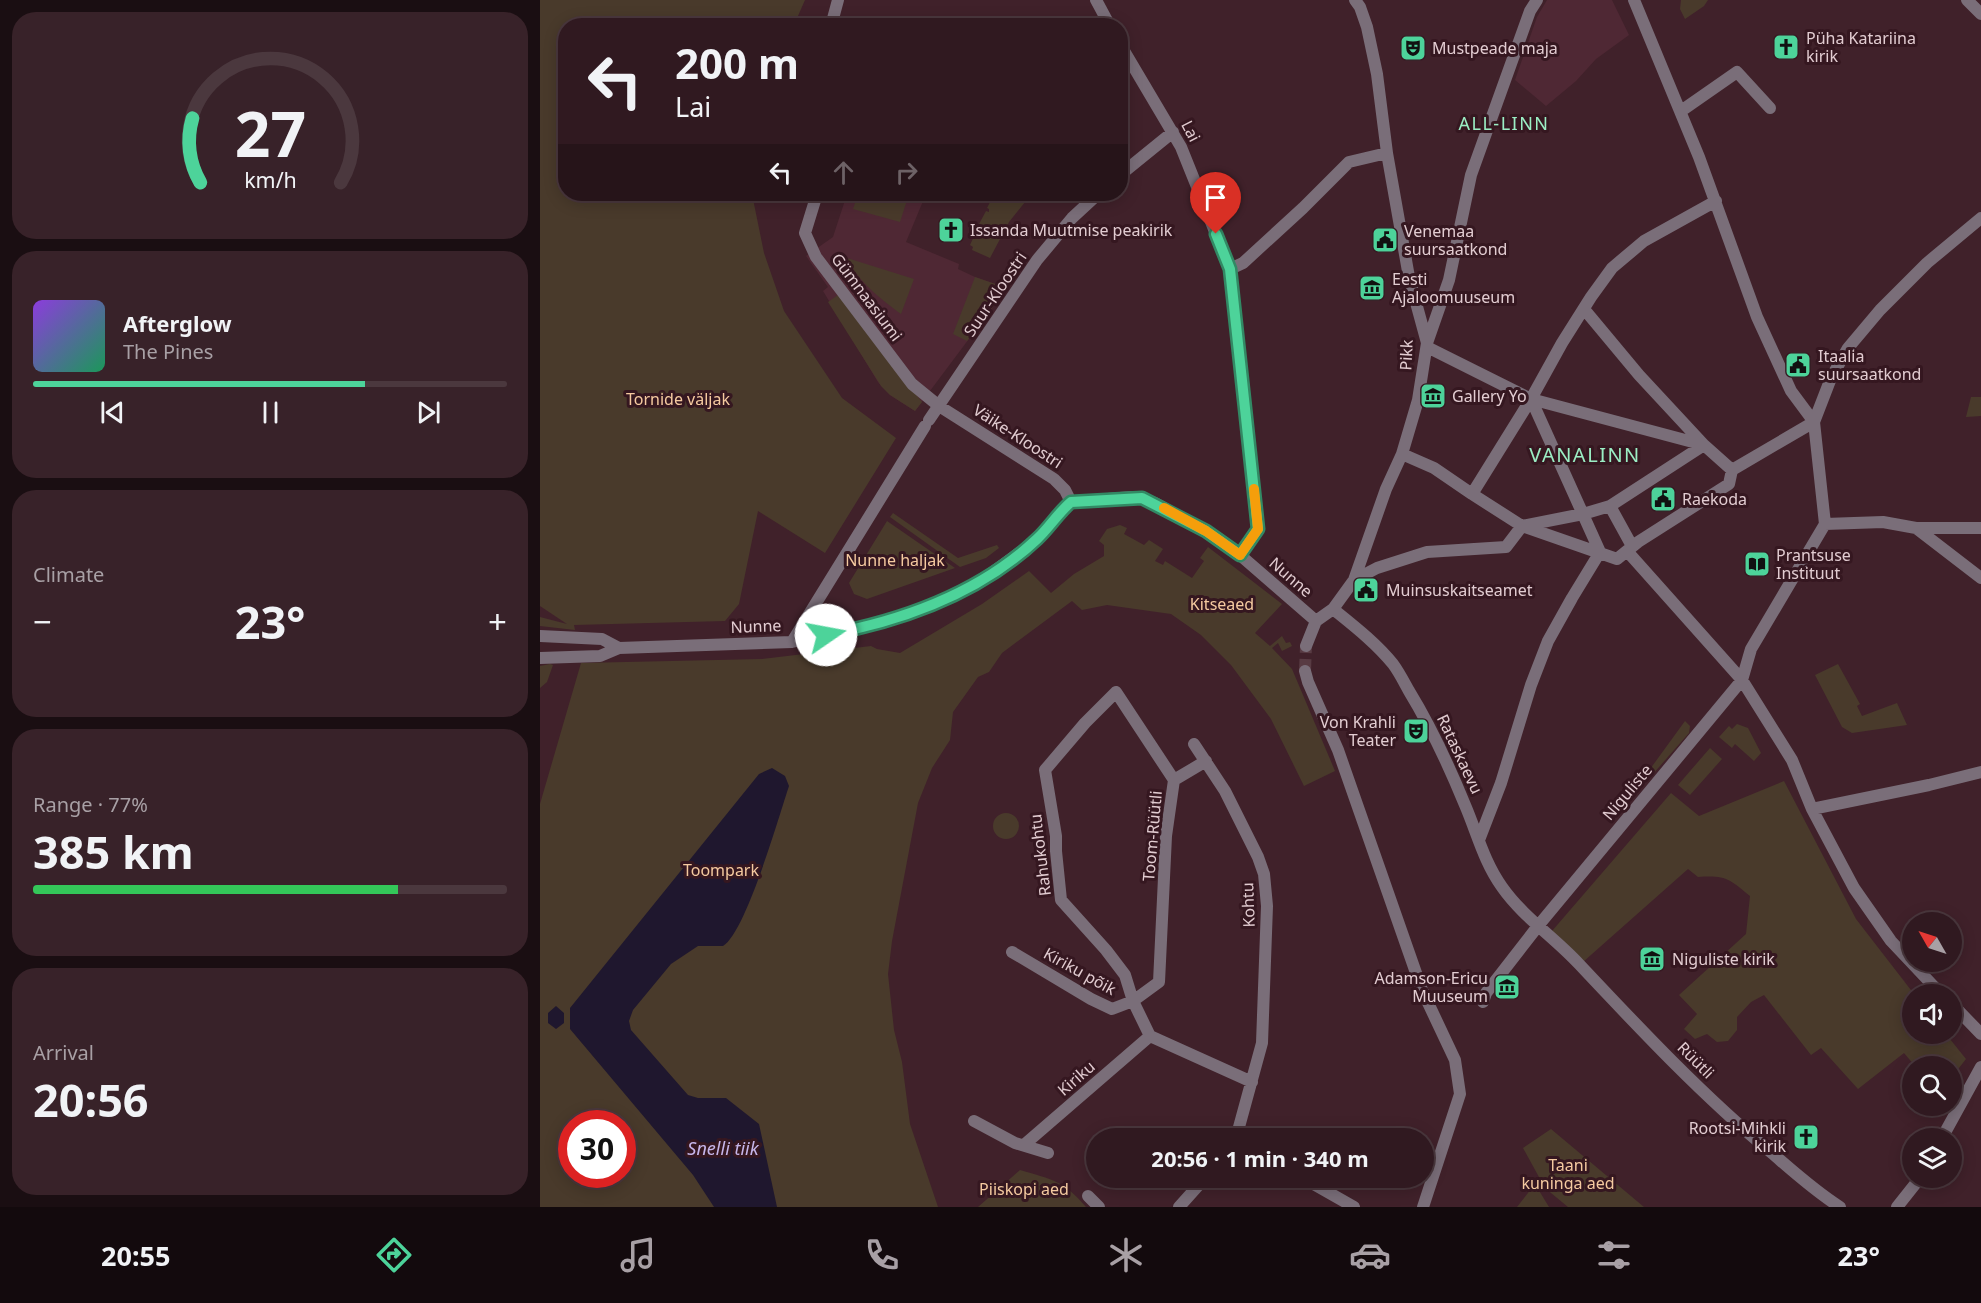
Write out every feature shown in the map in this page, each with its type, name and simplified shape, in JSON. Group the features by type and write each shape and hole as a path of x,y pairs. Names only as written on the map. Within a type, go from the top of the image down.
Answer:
{"street":[{"path":"833,18 838,0"},
{"path":"1095,0 1102,18"},
{"path":"1537,0 1530,11 1470,175 1449,280 1427,345 1531,399 1704,445"},
{"path":"1634,0 1716,201 1757,317 1791,391 1814,422"},
{"path":"1967,0 1981,14"},
{"name":"Pikk","path":"1316,621 1332,609 1354,580 1386,489 1402,454 1418,400 1427,345 1409,278 1387,153 1377,74 1367,27 1358,2"},
{"name":"Lai","path":"1128,57 1173,132 1230,269 1258,529 1240,555"},
{"path":"1681,111 1737,72 1770,108"},
{"path":"1128,169 1173,132"},
{"path":"1230,269 1242,262 1303,208 1349,162 1387,153"},
{"name":"Gümnaasiumi","path":"815,201 805,233 816,257 912,384 939,406"},
{"name":"Suur-Kloostri","path":"792,642 927,423 1037,260 1072,218 1090,201"},
{"path":"1472,494 1531,399 1562,343 1602,281 1629,252 1644,241 1716,201"},
{"path":"1742,680 1750,649 1825,524 1814,422 1831,378 1861,330 1922,268 1981,218"},
{"path":"1584,309 1639,375 1704,445 1732,470"},
{"path":"1531,399 1600,552"},
{"name":"Väike-Kloostri","path":"939,406 1054,479 1065,490 1071,502"},
{"path":"1402,454 1434,468 1522,526 1617,559 1630,548 1729,484 1732,470 1814,422"},
{"path":"1354,580 1377,568 1427,552 1506,547 1522,526 1583,514 1610,506 1704,445"},
{"name":"Nunne","path":"540,658 600,656 619,648 792,642 892,620 958,594 1015,557 1038,538 1071,502 1142,498 1206,531 1240,555 1316,621"},
{"path":"1610,506 1630,548 1742,680 1792,760 1812,809 1854,888 1891,941 1932,984"},
{"path":"1825,524 1883,522 1916,528 1981,528"},
{"path":"1916,528 1981,578"},
{"path":"1479,840 1548,641 1600,552"},
{"name":"Rataskaevu","path":"1332,609 1363,633 1394,665 1418,705 1444,757 1484,856 1502,887 1538,926"},
{"path":"1306,646 1316,621"},
{"name":"Nunne","path":"540,636 602,639 619,648"},
{"path":"1305,671 1338,750 1422,990 1455,1060 1460,1094 1423,1207"},
{"name":"Niguliste","path":"1483,1002 1490,987 1538,926 1742,680"},
{"name":"Toom-Rüütli","path":"1082,729 1116,693 1174,780 1166,836 1159,982 1133,1001"},
{"name":"Rahukohtu","path":"1082,729 1045,770 1056,836 1061,900 1125,975 1133,1001 1150,1036"},
{"name":"Kohtu","path":"1194,744 1244,826 1264,874 1267,906 1262,1043 1239,1128"},
{"path":"1174,780 1206,761"},
{"path":"1812,809 1981,772"},
{"name":"Rüütli","path":"1538,926 1577,962 1676,1065 1744,1130 1823,1197 1840,1207"},
{"name":"Kiriku põik","path":"1012,952 1112,1009 1133,1001"},
{"path":"1962,1014 1981,1034"},
{"path":"1150,1036 1252,1082"},
{"name":"Kiriku","path":"1025,1144 1150,1036"},
{"path":"1947,1128 1981,1067"},
{"path":"974,1121 1015,1143 1025,1144 1048,1153"},
{"path":"1179,1207 1196,1188"},
{"path":"1315,1188 1334,1203 1354,1207"},
{"path":"1897,1207 1912,1188"},
{"path":"1088,1196 1099,1207"}],"shaded area":[{"path":"1547,0 1612,0 1629,35 1596,59 1576,81 1546,106 1515,80 1537,17"},
{"path":"845,201 923,201 906,242 959,264 958,269 975,277 1007,288 915,411 890,395 878,382 823,291 828,287 806,256 833,237"}],"green space":[{"name":"Tornide väljak","path":"540,0 805,0 797,18 558,18 558,201 753,201 764,253 784,311 842,398 896,438 825,553 758,511 739,604 725,621 574,625 575,630 540,626 540,617 567,624 540,606"},
{"path":"1681,0 1708,0 1704,6 1685,19 1680,9"},
{"path":"856,201 907,201 900,222 853,209"},
{"path":"990,201 1026,201 1009,222 990,258 972,250 973,247 970,245 977,230 981,231 982,228 978,226 986,211 989,212 987,208"},
{"path":"847,258 914,279 901,314 863,282"},
{"path":"975,277 1007,288 967,341 953,334"},
{"path":"838,295 922,402 915,411 890,395 881,386 828,302"},
{"path":"1971,397 1981,397 1981,416 1966,417"},
{"path":"893,513 958,558 997,545 999,548 986,558 960,567 890,517"},
{"name":"Nunne haljak","path":"887,521 955,568 867,599 854,594 849,583"},
{"name":"Toompark","path":"1120,525 1127,528 1124,534 1144,545 1149,540 1163,549 1155,561 1163,565 1165,561 1192,578 1204,561 1200,558 1208,547 1282,604 1255,633 1270,646 1282,636 1286,643 1290,642 1292,646 1282,651 1278,643 1272,648 1292,669 1335,771 1304,786 1271,719 1231,665 1201,635 1171,614 1107,605 1082,610 1072,601 1002,653 989,672 978,677 953,712 950,740 932,768 918,803 888,974 894,1030 902,1062 910,1124 938,1207 540,1207 540,804 581,663 762,659 871,646 900,653 982,604 1029,571 1051,593 1074,574 1104,556 1104,545 1099,541 1107,529"},
{"path":"1838,664 1860,704 1857,706 1862,716 1897,703 1907,725 1852,733 1842,727 1815,675"},
{"path":"553,665 547,682 540,688 540,666"},
{"path":"1685,721 1690,726 1689,733 1630,800 1629,798"},
{"path":"1737,724 1748,728 1761,753 1754,761 1735,744 1732,748 1719,737 1729,726 1732,729"},
{"path":"1710,748 1722,759 1690,795 1678,785"},
{"path":"1784,781 1856,919 1906,984 1902,984 1902,1044 1954,1044 1966,1059 1962,1064 1962,1056 1907,1056 1904,1053 1858,1089 1821,1048 1811,1055 1764,995 1751,1002 1737,1017 1737,1030 1728,1041 1717,1042 1707,1034 1695,1039 1684,1029 1697,1014 1679,995 1746,934 1750,896 1727,879 1698,877 1688,869 1583,962 1552,931 1671,793 1699,816"},
{"path":"1006,813 1015,817 1019,826 1015,835 1006,839 997,835 993,826 997,817"},
{"name":"Taani kuninga aed","path":"1551,1129 1644,1207 1568,1207 1545,1188 1523,1148"},
{"name":"Piiskopi aed","path":"1020,1170 1057,1182 1071,1191 1086,1207 978,1207"},
{"path":"1535,1184 1549,1207 1517,1207"}],"water":[{"name":"Snelli tiik","path":"772,768 785,776 789,786 770,846 742,919 723,946 698,946 671,964 633,1010 629,1021 631,1030 688,1095 698,1098 726,1098 759,1124 777,1207 714,1207 693,1175 570,1029 570,1008 759,774"},
{"path":"556,1006 564,1013 564,1023 556,1029 548,1023 548,1013"}],"tunnel":[{"path":"1305,671 1306,646"}],"slow traffic":[{"path":"1164,508 1218,538 1240,555 1258,529 1254,489"}],"place":[{"name":"Püha Katariina kirik","path":"1786,47"},
{"name":"Mustpeade maja","path":"1413,48"},
{"name":"Issanda Muutmise peakirik","path":"951,230"},
{"name":"Venemaa suursaatkond","path":"1385,240"},
{"name":"Eesti Ajaloomuuseum","path":"1372,288"},
{"name":"Itaalia suursaatkond","path":"1798,365"},
{"name":"Gallery Yo","path":"1433,396"},
{"name":"Raekoda","path":"1663,499"},
{"name":"Prantsuse Instituut","path":"1757,564"},
{"name":"Muinsuskaitseamet","path":"1366,590"},
{"name":"Von Krahli Teater","path":"1416,731"},
{"name":"Niguliste kirik","path":"1652,959"},
{"name":"Adamson-Ericu Muuseum","path":"1507,987"},
{"name":"Rootsi-Mihkli kirik","path":"1806,1137"}],"district":[{"name":"ALL-LINN","path":"1504,123"},
{"name":"VANALINN","path":"1585,454"}],"route":[{"path":"826,635 892,620 958,594 1015,557 1038,538 1071,502 1142,498 1206,531 1240,555 1258,529 1240,345 1230,269 1216,234"}],"park label":[{"name":"Kitseaed","path":"1222,604"}]}
